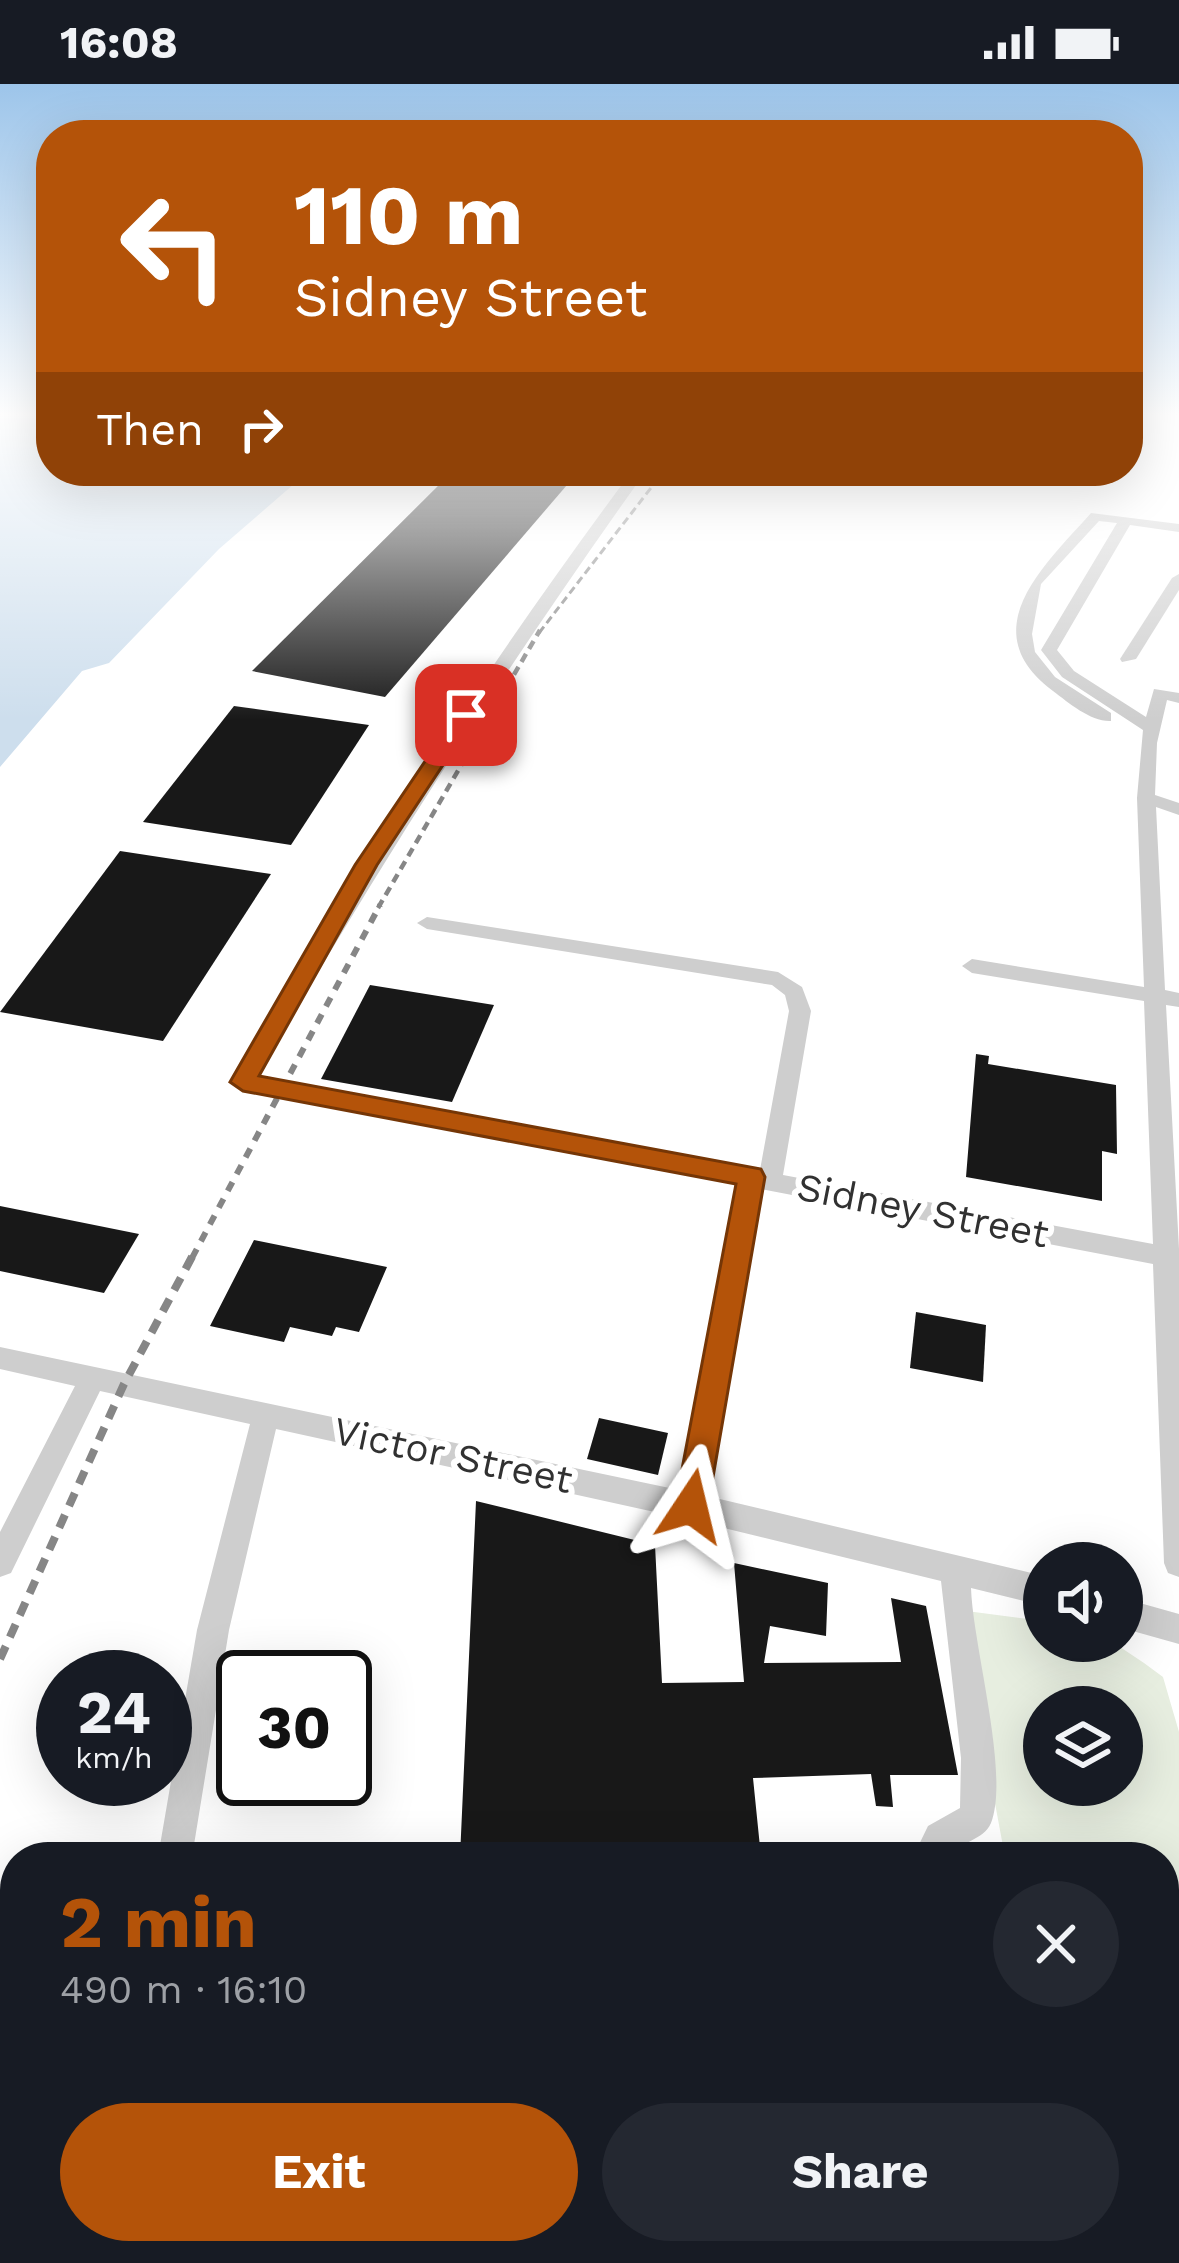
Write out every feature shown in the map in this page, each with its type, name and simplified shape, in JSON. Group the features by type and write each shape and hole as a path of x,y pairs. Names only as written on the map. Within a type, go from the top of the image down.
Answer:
{"street":[{"name":"Sidney Street","path":"605,517 541,602 366,865 243,1082 1173,1258"},
{"path":"1095,517 1038,584 1023,626 1028,657 1063,692 1150,736"},
{"path":"1099,517 1179,528"},
{"path":"1125,522 1049,650 1068,674 1150,736"},
{"path":"1128,659 1179,578"},
{"path":"1169,695 1150,736 1146,790 1167,998 1179,1563"},
{"path":"1146,790 1179,794"},
{"path":"1146,790 1179,809"},
{"path":"427,923 778,979 795,992 800,1011 788,1099 760,1178 691,1506"},
{"path":"972,966 1167,998"},
{"name":"Victor Street","path":"0,1358 691,1506 1023,1586"},
{"path":"0,1563 93,1377"},
{"path":"178,1842 213,1630 266,1414"},
{"path":"938,1842 976,1818 981,1786 962,1674 956,1569"},
{"path":"1143,1619 1179,1629"}],"shaded area":[{"path":"959,1610 1023,1618 1023,1662 1141,1662 1163,1677 1179,1732 1179,1842 1002,1842"}],"water":[{"path":"0,517 256,517 109,663 82,671 0,767"}],"building":[{"path":"407,517 540,517 385,697 252,671"},
{"path":"234,706 369,725 291,845 143,822"},
{"path":"120,851 271,874 163,1041 0,1012"},
{"path":"370,985 494,1005 452,1102 321,1079"},
{"path":"976,1054 989,1056 988,1064 1116,1085 1117,1154 1102,1151 1102,1201 966,1177"},
{"path":"0,1206 139,1234 104,1293 0,1271"},
{"path":"254,1240 387,1267 359,1332 336,1327 332,1336 290,1327 284,1342 210,1326"},
{"path":"916,1312 986,1325 983,1382 910,1368"},
{"path":"599,1418 668,1433 658,1475 587,1459"},
{"path":"476,1501 655,1545 662,1683 744,1682 734,1563 828,1583 826,1636 770,1626 764,1663 901,1662 891,1598 926,1606 958,1775 890,1775 893,1807 876,1806 871,1774 753,1778 759,1842 461,1842"}],"railway":[{"path":"539,633 629,517"},
{"path":"378,908 540,630"},
{"path":"192,1258 380,905"},
{"path":"0,1659 124,1384 193,1255"}],"route":[{"path":"466,715 366,865 243,1082 751,1177 691,1506"}]}
